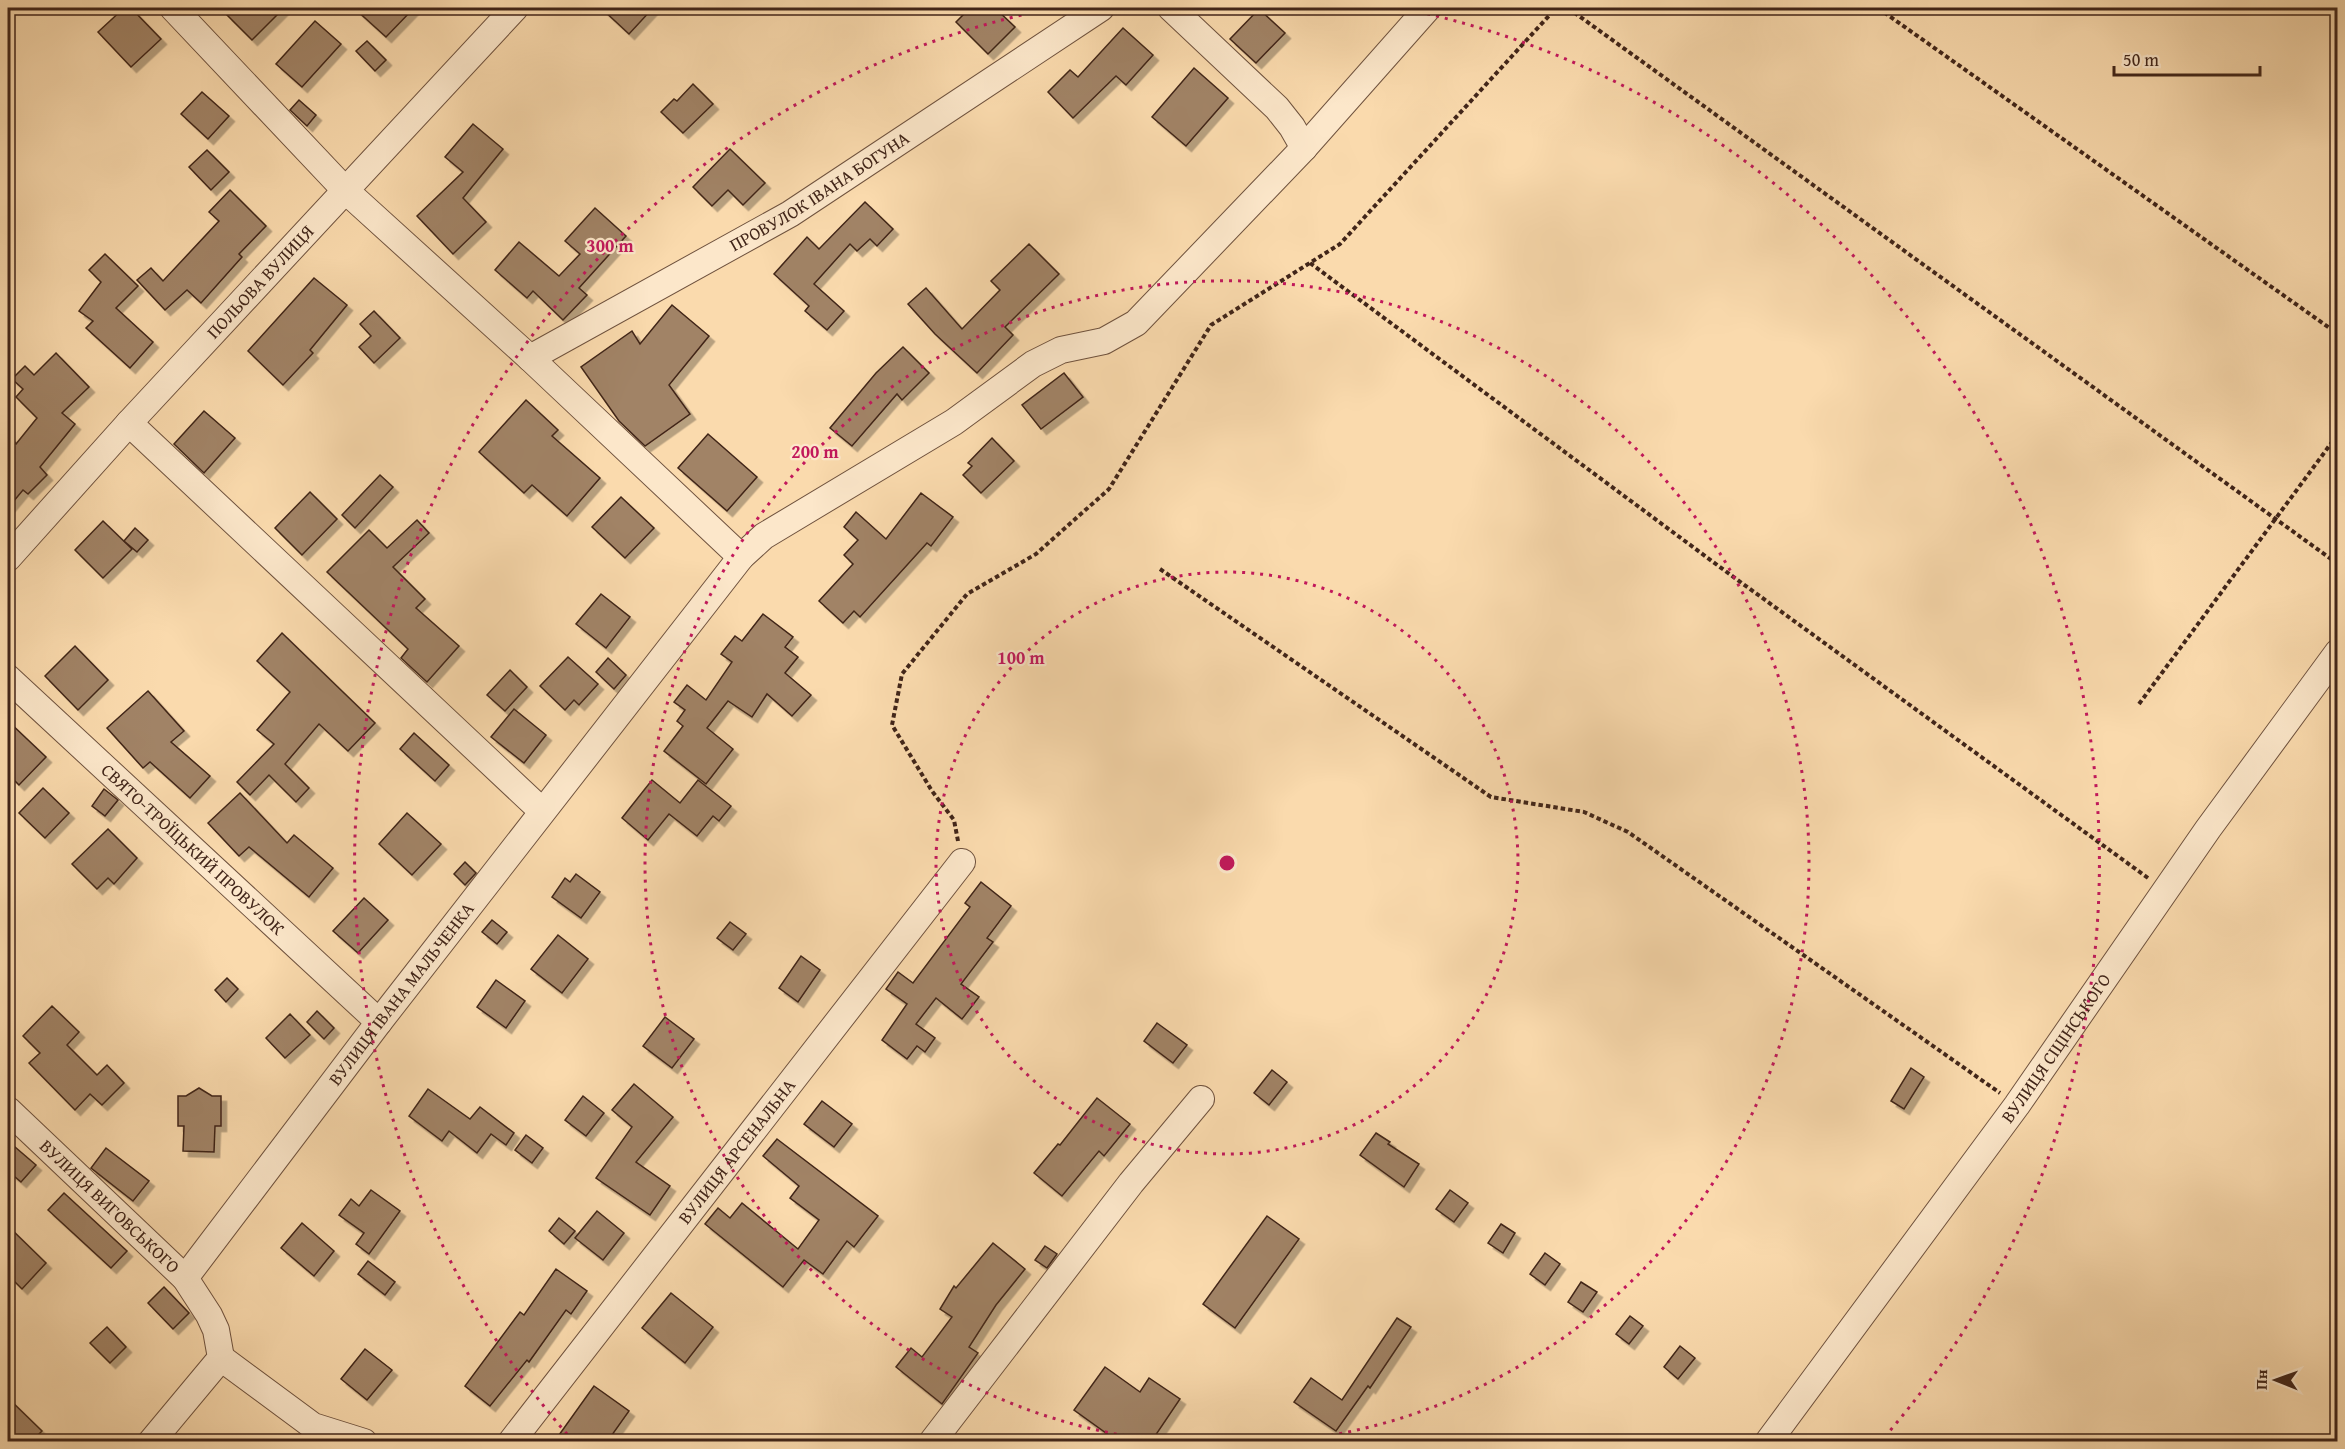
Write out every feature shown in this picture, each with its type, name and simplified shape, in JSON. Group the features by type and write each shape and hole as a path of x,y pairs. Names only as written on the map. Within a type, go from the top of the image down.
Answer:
{"street":[{"path":"173,8 346,191 530,358 741,557"},
{"name":"ПОЛЬОВА ВУЛИЦЯ","path":"8,558 129,423 515,8"},
{"name":"ПРОВУЛОК ІВАНА БОГУНА","path":"530,358 790,214 1101,8"},
{"path":"1170,8 1277,108 1292,127 1304,148"},
{"name":"ВУЛИЦЯ ІВАНА МАЛЬЧЕНКА","path":"185,1278 379,1022 741,557 764,536 954,422 1032,364 1061,350 1104,341 1136,323 1304,148 1428,8"},
{"path":"129,423 542,811"},
{"name":"ВУЛИЦЯ СІЦІНСЬКОГО","path":"1768,1442 2018,1106 2165,891 2337,652"},
{"name":"СВЯТО-ТРОЇЦЬКИЙ ПРОВУЛОК","path":"8,678 379,1022"},
{"name":"ВУЛИЦЯ АРСЕНАЛЬНА","path":"510,1442 962,862"},
{"path":"932,1442 1131,1183 1201,1099"},
{"name":"ВУЛИЦЯ ВИГОВСЬКОГО","path":"8,1110 185,1278"},
{"path":"185,1278 216,1330 220,1358 313,1426 364,1442"},
{"path":"151,1442 220,1358"}],"path":[{"path":"962,862 954,820 932,791 892,725 902,674 967,594 1036,554 1109,489 1211,326 1340,244 1556,8"},
{"path":"1568,8 2337,564"},
{"path":"1878,8 2337,334"},
{"path":"1310,262 1728,573 2165,891"},
{"path":"2139,705 2337,434"},
{"path":"1160,569 1491,797 1584,812 1628,832 2018,1106"}],"building":[{"path":"124,8 131,8 161,39 131,67 98,32"},
{"path":"235,8 284,8 252,40 227,15"},
{"path":"354,8 414,8 386,37"},
{"path":"601,8 653,8 629,34"},
{"path":"970,8 995,8 1015,27 988,54 956,22"},
{"path":"1259,9 1285,33 1256,63 1230,39"},
{"path":"315,21 341,44 302,87 276,64"},
{"path":"1123,28 1153,55 1126,85 1116,76 1073,118 1048,92 1070,70 1078,77"},
{"path":"367,41 386,60 375,71 356,51"},
{"path":"1194,68 1228,98 1186,146 1152,117"},
{"path":"693,84 713,104 683,133 661,112 674,99 677,101"},
{"path":"202,92 229,116 208,139 181,114"},
{"path":"299,100 316,115 307,126 290,110"},
{"path":"473,124 503,149 463,198 486,222 453,254 417,216 463,172 445,157"},
{"path":"730,149 765,183 743,205 728,190 712,206 693,187"},
{"path":"207,150 229,172 211,190 189,167"},
{"path":"230,190 266,226 239,254 242,257 201,303 187,290 165,310 137,280 151,268 163,281 219,221 209,212"},
{"path":"865,202 893,229 877,246 870,239 857,251 850,244 814,284 844,311 827,330 805,311 809,306 774,274 807,237 819,249"},
{"path":"595,208 626,236 579,288 587,295 563,320 533,291 527,298 495,270 519,242 559,276 580,254 565,241"},
{"path":"1029,244 1059,274 1005,327 1013,335 977,373 935,334 908,304 926,288 962,329 1000,290 991,281"},
{"path":"105,254 138,286 116,308 153,342 130,368 86,328 93,321 79,311 101,282 89,270"},
{"path":"314,278 347,305 310,350 313,353 283,385 248,351"},
{"path":"672,305 709,336 669,385 690,414 645,446 619,421 581,367 632,331 640,344"},
{"path":"374,311 400,338 374,363 359,347 371,336 360,324"},
{"path":"903,347 929,373 902,400 897,394 852,446 830,428 876,373"},
{"path":"56,353 89,387 62,413 75,424 40,467 47,475 28,494 23,490 8,508 8,434 16,444 37,418 16,397 23,389 12,379 25,366 34,375"},
{"path":"1064,373 1083,397 1041,429 1022,405"},
{"path":"526,400 558,430 552,436 600,478 567,516 532,485 524,493 479,452"},
{"path":"204,411 235,438 204,473 174,444"},
{"path":"708,434 757,477 727,511 678,468"},
{"path":"992,438 1014,461 981,493 963,475 972,466 968,463"},
{"path":"380,475 393,487 355,528 342,515"},
{"path":"310,492 337,519 302,555 275,528"},
{"path":"921,493 953,517 931,546 927,543 860,617 854,611 843,623 819,601 853,564 844,555 858,540 844,527 856,512 886,539"},
{"path":"621,497 654,528 625,558 592,527"},
{"path":"417,520 429,533 393,567 425,599 416,608 459,646 427,682 401,658 408,649 327,572 369,530 387,548"},
{"path":"103,521 132,549 103,578 75,550"},
{"path":"135,528 148,540 137,552 124,541"},
{"path":"601,594 630,617 606,648 576,624"},
{"path":"763,614 793,637 785,647 798,657 785,673 811,695 792,716 767,694 752,717 728,701 707,728 733,749 706,784 664,751 683,726 677,721 685,710 674,702 687,685 706,700 732,662 721,654 735,636 742,641"},
{"path":"282,633 375,723 348,751 319,724 285,764 309,788 296,802 269,775 250,795 237,782 274,744 257,730 290,692 257,661"},
{"path":"75,646 108,680 78,710 45,676"},
{"path":"568,657 598,684 579,705 574,700 565,710 540,686"},
{"path":"608,658 626,675 614,689 596,672"},
{"path":"510,670 527,687 505,711 487,695"},
{"path":"148,691 184,731 171,742 210,776 190,798 150,762 143,768 107,728"},
{"path":"514,709 546,735 524,763 491,737"},
{"path":"8,721 46,757 19,785 8,774"},
{"path":"414,733 449,765 435,781 400,749"},
{"path":"652,780 680,803 698,780 731,806 719,821 713,816 697,836 669,814 648,840 622,818"},
{"path":"43,788 69,813 45,838 19,813"},
{"path":"104,789 118,800 105,816 92,806"},
{"path":"240,793 287,843 294,835 333,868 309,897 249,847 239,856 208,823"},
{"path":"407,813 441,844 412,875 379,844"},
{"path":"108,829 137,858 114,884 108,878 97,889 72,864"},
{"path":"465,862 476,873 465,885 454,874"},
{"path":"576,874 600,892 581,918 552,897 565,878 570,882"},
{"path":"981,882 1011,906 987,938 993,942 961,984 979,997 962,1019 936,998 916,1024 935,1038 925,1052 917,1046 907,1059 882,1040 907,1004 886,989 898,972 913,983 970,907 965,903"},
{"path":"364,898 388,920 358,953 333,931"},
{"path":"492,920 507,932 497,944 482,932"},
{"path":"730,922 746,934 733,950 717,938"},
{"path":"558,935 588,959 562,993 531,969"},
{"path":"801,956 820,970 798,1002 779,988"},
{"path":"227,978 238,989 226,1002 215,990"},
{"path":"496,980 525,1001 506,1028 477,1007"},
{"path":"52,1006 79,1032 67,1045 97,1075 107,1065 124,1083 102,1105 90,1094 75,1110 29,1063 40,1053 23,1036"},
{"path":"317,1011 334,1028 324,1039 307,1022"},
{"path":"290,1014 310,1035 285,1058 266,1038"},
{"path":"665,1017 694,1039 672,1068 643,1046"},
{"path":"1157,1023 1187,1045 1173,1063 1144,1041"},
{"path":"1911,1068 1924,1077 1904,1109 1891,1101"},
{"path":"1272,1070 1287,1082 1269,1105 1254,1093"},
{"path":"634,1084 673,1117 636,1162 670,1186 650,1215 596,1178 632,1127 612,1110"},
{"path":"199,1088 212,1096 221,1096 221,1126 215,1126 214,1152 183,1151 184,1126 178,1126 178,1096 186,1096"},
{"path":"428,1089 470,1119 480,1107 514,1133 506,1145 491,1134 477,1153 449,1131 442,1141 409,1116"},
{"path":"583,1096 604,1113 586,1136 565,1120"},
{"path":"1097,1098 1130,1124 1104,1156 1099,1151 1062,1196 1034,1173 1058,1144 1060,1145"},
{"path":"822,1101 852,1124 834,1147 804,1124"},
{"path":"1376,1133 1390,1142 1388,1144 1419,1164 1404,1187 1360,1155"},
{"path":"526,1135 543,1148 532,1163 515,1150"},
{"path":"777,1139 878,1216 854,1247 847,1241 823,1274 804,1260 783,1287 705,1224 718,1208 730,1218 742,1203 798,1249 819,1220 790,1198 799,1186 763,1156"},
{"path":"8,1141 36,1165 21,1182 8,1171"},
{"path":"106,1148 149,1181 133,1201 91,1168"},
{"path":"371,1190 400,1211 369,1254 356,1244 364,1233 339,1215 351,1199 359,1206"},
{"path":"1450,1190 1468,1203 1454,1222 1436,1209"},
{"path":"64,1193 127,1251 111,1268 48,1210"},
{"path":"597,1211 624,1233 603,1260 575,1238"},
{"path":"1267,1216 1299,1239 1235,1328 1203,1304"},
{"path":"559,1218 575,1231 564,1244 549,1231"},
{"path":"302,1223 334,1251 314,1276 281,1248"},
{"path":"1501,1224 1515,1233 1503,1253 1488,1243"},
{"path":"8,1226 46,1263 22,1289 8,1275"},
{"path":"993,1243 1025,1269 996,1305 969,1347 978,1353 942,1404 896,1367 911,1348 922,1357 952,1317 940,1309 954,1286 956,1288"},
{"path":"1045,1246 1057,1254 1047,1268 1035,1260"},
{"path":"1545,1253 1560,1264 1545,1285 1530,1274"},
{"path":"368,1261 395,1282 385,1295 358,1274"},
{"path":"556,1269 587,1291 571,1314 566,1310 529,1362 527,1360 490,1406 465,1386 520,1312 524,1315"},
{"path":"1581,1282 1597,1292 1583,1312 1568,1302"},
{"path":"164,1287 189,1313 173,1329 148,1303"},
{"path":"671,1293 713,1327 685,1363 642,1328"},
{"path":"1630,1316 1643,1326 1629,1344 1616,1334"},
{"path":"1397,1318 1411,1327 1370,1388 1368,1386 1336,1431 1294,1402 1311,1378 1342,1400"},
{"path":"107,1327 126,1347 110,1363 90,1343"},
{"path":"1680,1346 1695,1358 1678,1379 1664,1367"},
{"path":"365,1349 392,1370 367,1400 341,1379"},
{"path":"1105,1367 1140,1392 1149,1378 1180,1399 1151,1442 1107,1442 1110,1436 1074,1410"},
{"path":"594,1386 629,1411 607,1442 554,1442"},
{"path":"8,1398 42,1431 31,1442 8,1442"}]}
